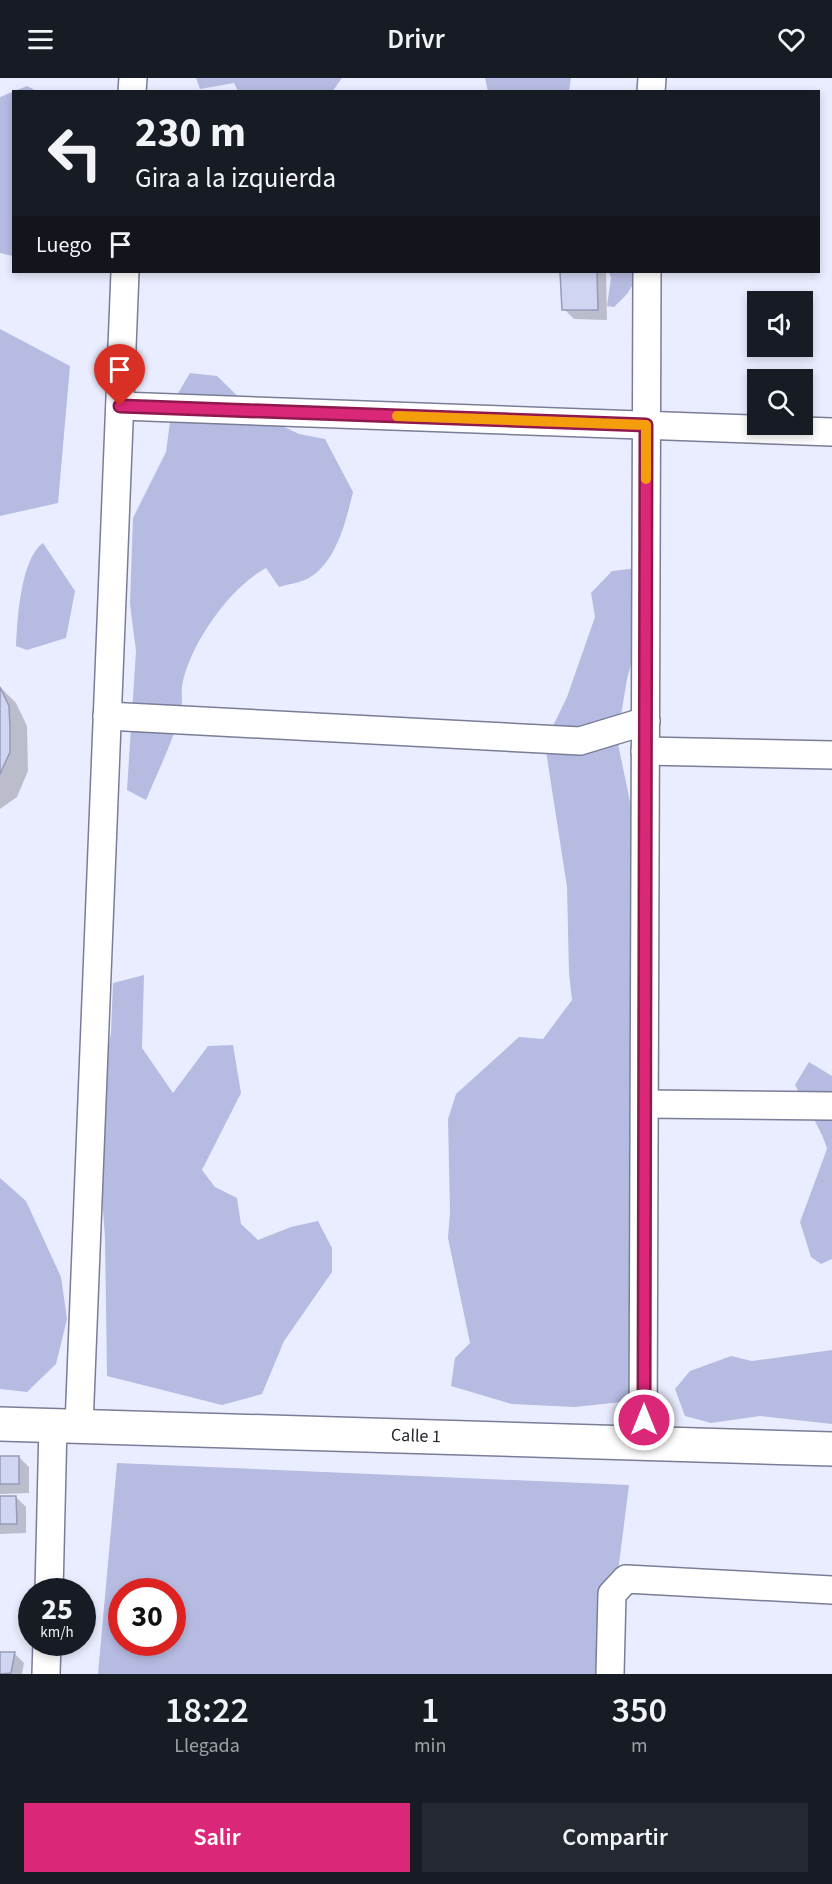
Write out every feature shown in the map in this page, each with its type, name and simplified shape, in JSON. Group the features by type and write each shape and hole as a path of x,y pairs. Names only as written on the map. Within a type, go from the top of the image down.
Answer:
{"street":[{"path":"50,1578 66,1425 107,716 125,273"},
{"path":"643,1443 647,273"},
{"path":"120,406 832,432"},
{"path":"107,716 580,741 646,721"},
{"path":"645,752 832,755"},
{"path":"645,1104 832,1106"},
{"name":"Calle 1","path":"0,1424 832,1449"},
{"path":"610,1674 612,1594 626,1579 832,1590"},
{"path":"46,1674 47,1656"}],"shaded area":[{"path":"196,78 342,78 333,90 238,90 234,83 200,89"},
{"path":"485,78 571,78 569,90 488,90"},
{"path":"27,86 35,90 17,90"},
{"path":"12,92 12,256 0,253 0,97"},
{"path":"609,273 640,273 627,294 614,307 607,306 611,278"},
{"path":"0,329 70,366 58,503 0,516"},
{"path":"190,373 217,376 255,413 299,434 325,439 353,492 338,541 317,572 307,579 279,587 266,568 239,589 213,619 186,670 178,721 146,800 127,790 136,651 130,604 133,518 166,452 177,395"},
{"path":"43,543 75,591 66,638 27,650 16,646 19,606 25,575 36,551"},
{"path":"638,568 640,632 627,679 617,739 643,864 643,1380 621,1402 575,1407 512,1404 451,1386 455,1358 470,1343 448,1238 450,1212 448,1119 456,1094 519,1037 543,1039 572,1000 569,973 567,887 546,751 595,617 591,593 612,571"},
{"path":"144,975 142,1048 173,1093 208,1046 233,1045 241,1093 202,1170 215,1187 237,1198 241,1224 258,1240 291,1227 318,1221 332,1248 332,1272 284,1341 262,1394 222,1405 107,1376 105,1237 96,1119 111,1033 113,983"},
{"path":"809,1062 832,1076 832,1259 821,1264 811,1257 800,1222 827,1149 795,1085"},
{"path":"0,1178 26,1201 61,1277 67,1319 56,1364 27,1392 0,1389"},
{"path":"832,1350 832,1424 760,1416 711,1423 685,1416 675,1389 690,1371 731,1356 752,1361"},
{"path":"117,1463 629,1485 605,1674 98,1674"}],"building":[{"path":"560,273 597,273 598,310 562,310"},
{"path":"0,687 9,706 10,752 0,774"},
{"path":"0,1456 19,1456 19,1484 0,1484"},
{"path":"0,1496 16,1496 17,1524 0,1524"},
{"path":"0,1652 15,1652 11,1673 0,1674"}],"slow traffic":[{"path":"397,416 646,425 646,479"}],"route":[{"path":"120,406 646,425 644,1420"}]}
